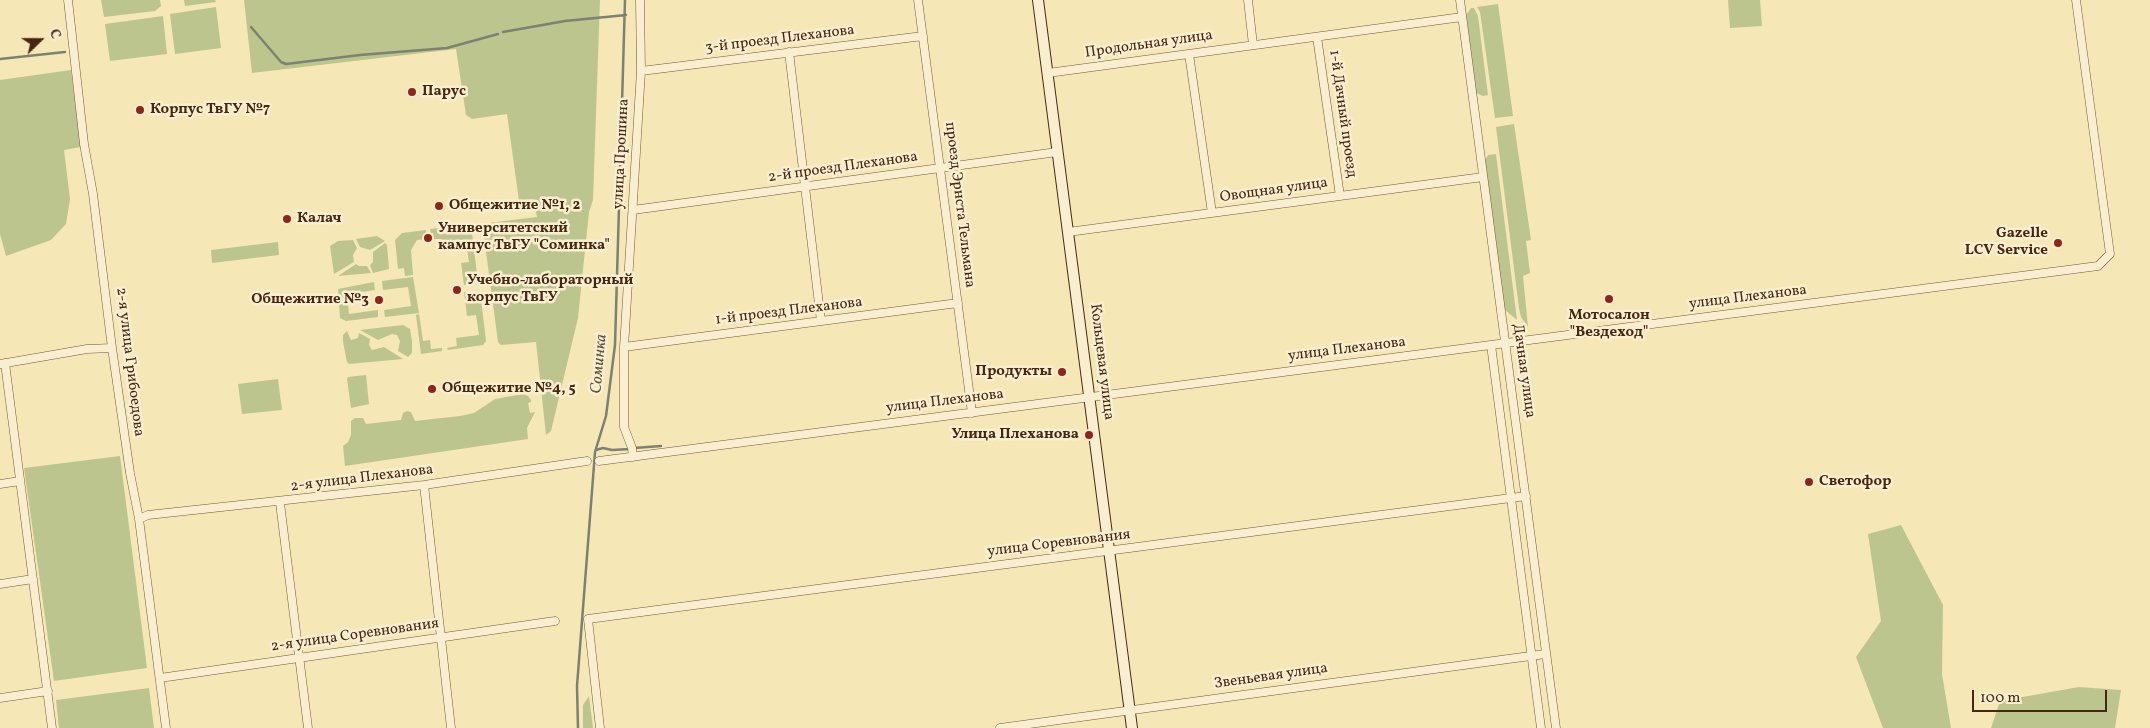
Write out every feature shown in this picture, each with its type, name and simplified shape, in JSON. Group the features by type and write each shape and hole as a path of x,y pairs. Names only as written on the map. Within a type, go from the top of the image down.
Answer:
{"main road":[{"name":"Кольцевая улица","path":"1038,0 1132,728"}],"street":[{"name":"2-я улица Грибоедова","path":"68,0 112,348 139,519 166,728"},
{"name":"улица Прошина","path":"633,457 624,427 624,347 640,70 640,0"},
{"name":"проезд Эрнста Тельмана","path":"918,0 972,413"},
{"path":"1248,0 1253,45"},
{"name":"Дачная улица","path":"1460,0 1556,728"},
{"name":"улица Плеханова","path":"599,461 2098,266 2110,254 2076,0"},
{"name":"Продольная улица","path":"1048,73 1462,17"},
{"name":"3-й проезд Плеханова","path":"640,70 923,36"},
{"name":"1-й Дачный проезд","path":"1317,37 1340,196"},
{"path":"789,52 821,321"},
{"path":"1190,54 1212,213"},
{"name":"2-й проезд Плеханова","path":"633,210 1057,152"},
{"name":"Овощная улица","path":"1068,232 1482,177"},
{"name":"1-й проезд Плеханова","path":"624,347 958,303"},
{"name":"Дачная улица","path":"1491,345 1541,728"},
{"path":"52,728 3,364 87,349 112,348"},
{"name":"2-я улица Плеханова","path":"139,519 148,516 424,486 587,461"},
{"path":"0,484 20,481"},
{"path":"424,486 451,728"},
{"name":"улица Соревнования","path":"600,728 588,619 1526,496"},
{"path":"280,502 308,728"},
{"path":"0,584 33,579"},
{"name":"2-я улица Соревнования","path":"160,678 555,621"},
{"name":"Звеньевая улица","path":"1000,728 1545,654"},
{"path":"0,698 48,691"}],"green space":[{"path":"101,0 160,0 161,6 155,11 104,17"},
{"path":"184,0 215,0 216,2 185,6"},
{"path":"244,0 600,0 593,200 589,212 578,318 551,431 546,435 536,342 501,345 498,342 483,229 488,223 537,217 533,199 519,201 507,114 472,119 466,115 456,49 252,73"},
{"path":"1728,0 1760,0 1762,26 1730,28"},
{"path":"1498,4 1513,116 1495,118 1480,12 1477,7"},
{"path":"216,7 221,48 175,54 170,14"},
{"path":"1471,8 1474,8 1478,16 1488,95 1483,96 1476,93 1466,15"},
{"path":"163,16 167,54 110,61 105,24"},
{"path":"71,70 81,147 64,150 70,199 66,224 51,240 6,256 0,234 0,80"},
{"path":"1514,124 1531,240 1526,241 1530,273 1523,276 1528,327 1521,317 1519,308 1496,127"},
{"path":"1496,154 1517,320 1504,309 1485,160 1488,155"},
{"path":"439,228 442,234 471,231 477,274 471,284 464,285 461,263 469,262 466,243 442,246 441,239 434,239 430,229"},
{"path":"426,230 427,239 417,240 411,250 413,275 405,276 404,268 398,269 395,240 402,233"},
{"path":"377,236 385,241 370,250 360,247 356,239"},
{"path":"353,240 357,248 353,255 354,262 334,274 330,246 338,241"},
{"path":"278,242 279,255 212,263 211,250"},
{"path":"385,243 387,245 389,269 373,273 370,265 373,262 373,252"},
{"path":"356,264 367,266 371,273 338,276"},
{"path":"413,277 419,313 385,317 384,310 411,306 408,287 383,290 382,281"},
{"path":"374,282 375,290 347,294 349,314 378,310 378,317 346,321 340,318 338,289"},
{"path":"464,292 472,292 481,299 486,341 483,345 448,350 447,348 457,346 456,338 479,335 476,315 467,316"},
{"path":"419,314 423,341 430,340 431,349 442,348 442,351 421,354 416,315"},
{"path":"403,325 410,329 412,341 412,353 408,357 398,351 400,341 397,335 392,334 378,340 360,330"},
{"path":"347,331 351,340 358,338 359,333 370,339 369,345 372,350 384,347 403,359 349,364 343,342 343,335"},
{"path":"366,375 369,404 351,408 347,379 348,377"},
{"path":"278,379 282,410 242,414 238,384"},
{"path":"523,394 531,400 528,403 530,413 535,412 527,428 528,439 345,466 343,446 348,442 351,435 351,421 355,418 363,418 366,424 401,420 403,413 407,411 411,412 415,421 460,416 474,413 495,399"},
{"path":"120,456 147,668 54,681 24,468"},
{"path":"1901,525 1943,605 1942,674 1951,728 1883,728 1856,657 1881,621 1868,534"},
{"path":"2079,687 2121,690 2115,728 1991,728 2000,701"},
{"path":"149,688 154,728 59,728 56,700"},
{"path":"589,696 593,728 583,728 583,705"}],"waterway":[{"name":"Соминка","path":"578,728 577,686 595,452 606,416 615,345 625,0"},
{"path":"503,32 565,21 626,15"},
{"path":"251,27 281,62 286,64 360,55 447,48 498,34"},
{"path":"0,59 65,52"},
{"path":"634,448 661,446"},
{"path":"596,450 603,448 612,450 630,449"}],"place":[{"name":"Парус","path":"412,92"},
{"name":"Корпус ТвГУ №7","path":"140,110"},
{"name":"Общежитие №1, 2","path":"439,206"},
{"name":"Калач","path":"287,219"},
{"name":"Университетский кампус ТвГУ \"Соминка\"","path":"428,238"},
{"name":"Gazelle LCV Service","path":"2058,243"},
{"name":"Учебно-лабораторный корпус ТвГУ","path":"457,290"},
{"name":"Мотосалон \"Вездеход\"","path":"1609,299"},
{"name":"Общежитие №3","path":"379,300"},
{"name":"Продукты","path":"1062,372"},
{"name":"Общежитие №4, 5","path":"432,389"},
{"name":"Улица Плеханова","path":"1089,435"},
{"name":"Светофор","path":"1809,482"}]}
